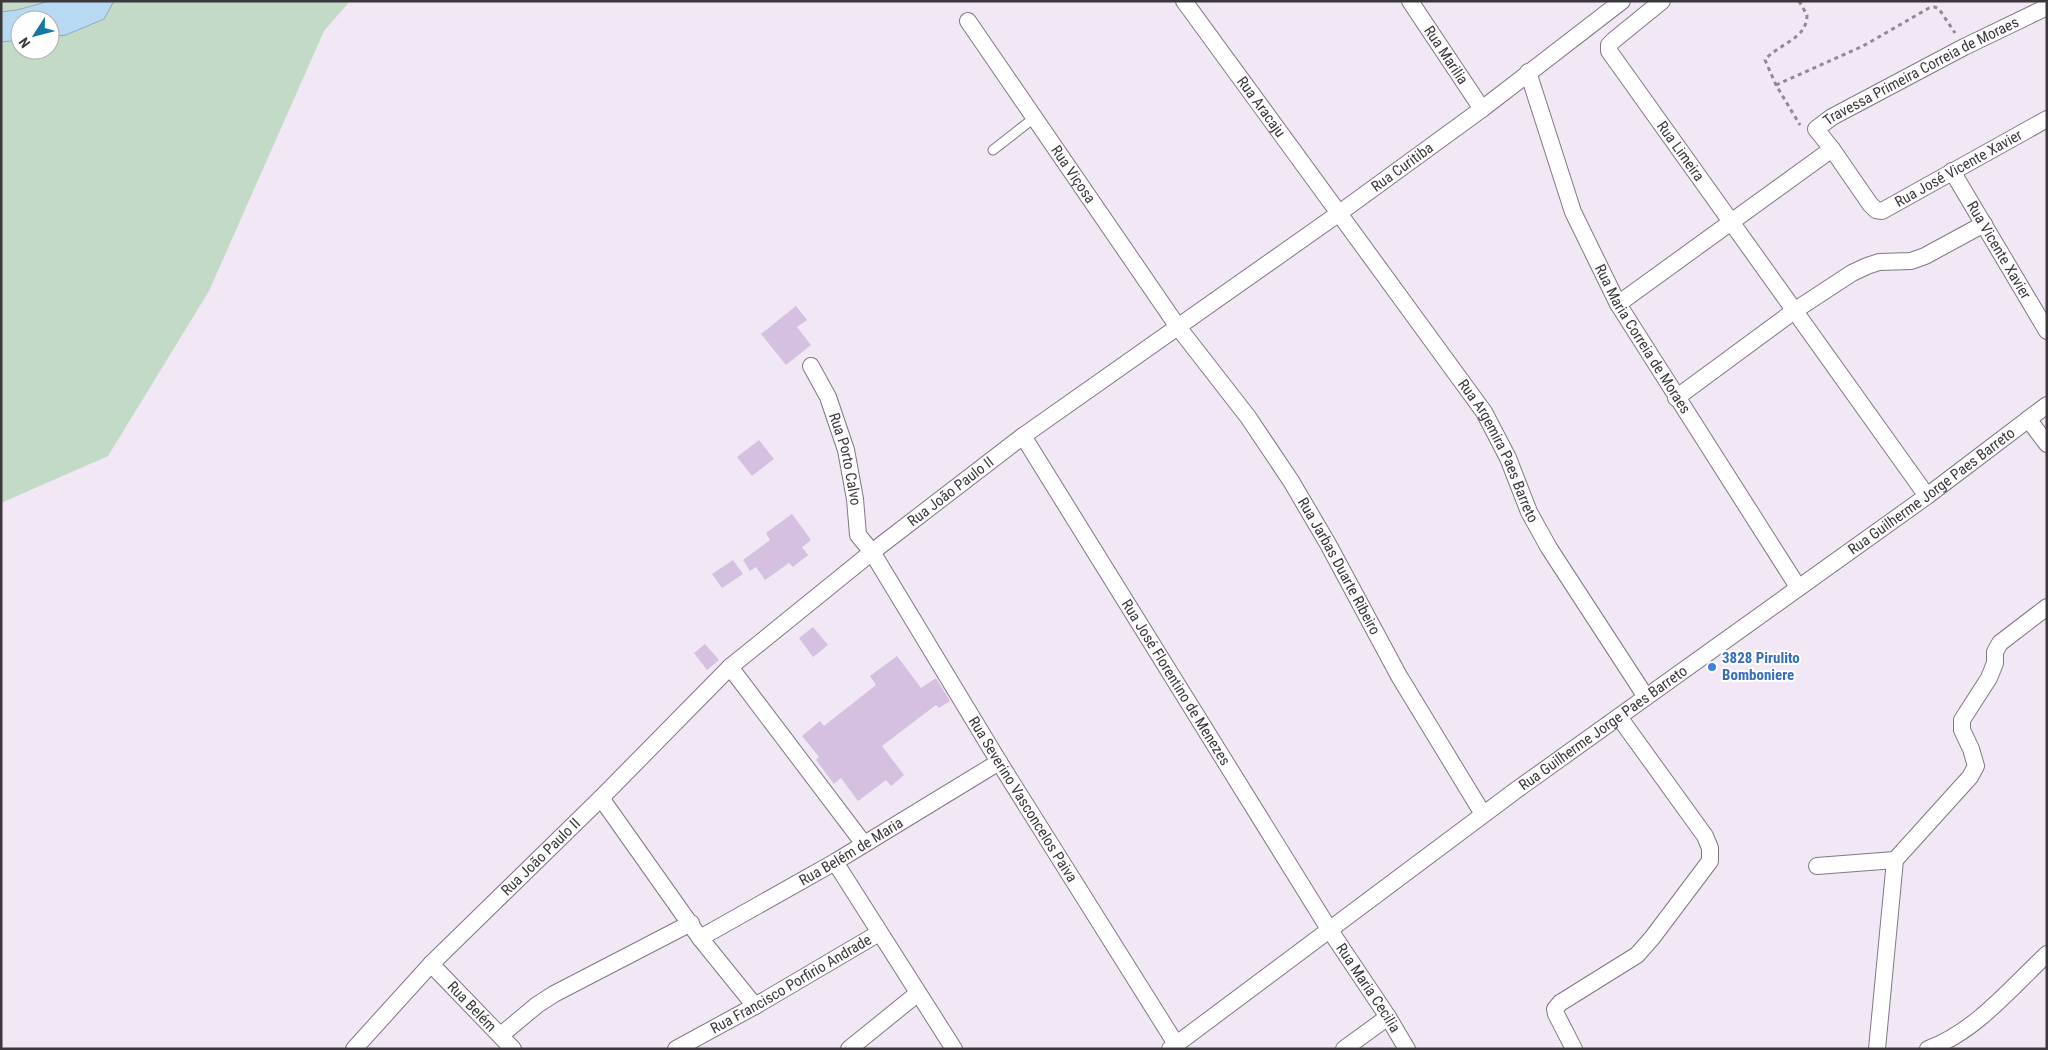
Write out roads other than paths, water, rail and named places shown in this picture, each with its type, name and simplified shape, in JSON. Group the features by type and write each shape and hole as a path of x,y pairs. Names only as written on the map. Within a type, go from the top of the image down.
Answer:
{"street":[{"name":"Rua Aracaju","path":"1184,1 1338,214"},
{"name":"Rua Marilia","path":"1410,1 1482,109"},
{"name":"Rua Curitiba","path":"1178,328 1482,109 1622,1"},
{"name":"Rua Limeira","path":"1662,1 1614,40 1609,46 1610,51 1794,312 1927,496"},
{"name":"Travessa Primeira Correia de Moraes","path":"1618,304 1832,149 1816,129 1832,116 1964,47 2047,7"},
{"name":"Rua Viçosa","path":"968,21 1178,328"},
{"name":"Rua Maria Correia de Moraes","path":"1528,72 1573,212 1618,304 1676,398 1798,587"},
{"name":"Rua José Vicente Xavier","path":"1832,149 1870,204 1876,210 1882,211 2047,119"},
{"name":"Rua Vicente Xavier","path":"1952,171 2047,331"},
{"name":"Rua Argemira Paes Barreto","path":"1338,214 1484,412 1508,458 1529,512 1549,548 1646,697"},
{"path":"1676,398 1794,312 1867,266 1879,262 1911,261 1925,256 1984,224"},
{"name":"Rua João Paulo II","path":"354,1049 431,964 601,798 730,667 872,552 1023,436 1178,328"},
{"name":"Rua Jarbas Duarte Ribeiro","path":"1178,328 1248,417 1291,482 1328,544 1399,676 1483,814"},
{"name":"Rua Porto Calvo","path":"811,366 828,397 846,450 855,499 858,535 872,552"},
{"name":"Rua Guilherme Jorge Paes Barreto","path":"1173,1046 1483,814 1927,496 2047,405"},
{"path":"2028,419 2047,444"},
{"name":"Rua José Florentino de Menezes","path":"1023,436 1329,929"},
{"name":"Rua Severino Vasconcelos Paiva","path":"872,552 1173,1046"},
{"path":"1877,1049 1896,860 1970,777 1976,766 1962,730 1962,720 1989,678 2000,643 2047,607"},
{"path":"730,667 864,844"},
{"path":"1574,1049 1555,1009 1560,1003 1637,956 1710,861 1710,848 1705,836 1619,717"},
{"name":"Rua Belém de Maria","path":"700,938 835,862 999,762"},
{"path":"601,798 700,938 755,1006"},
{"path":"1818,866 1896,860"},
{"path":"835,862 954,1049"},
{"path":"501,1035 537,1005 554,994 691,923"},
{"name":"Rua Maria Cecilia","path":"1329,929 1388,1017 1407,1049"},
{"name":"Rua Francisco Porfirio Andrade","path":"676,1049 755,1006 879,933"},
{"path":"1928,1049 1964,1030 1990,1009 2047,954"},
{"name":"Rua Belém","path":"431,964 513,1049"},
{"path":"849,1049 918,994"},
{"path":"1344,1049 1388,1017"}],"lane":[{"path":"993,150 1034,118"}],"water":[{"path":"50,1 114,1 104,19 60,36 60,10 17,10"},
{"path":"10,11 10,41 1,42 1,12"}],"place":[{"name":"3828 Pirulito Bomboniere","path":"1712,667"}]}
